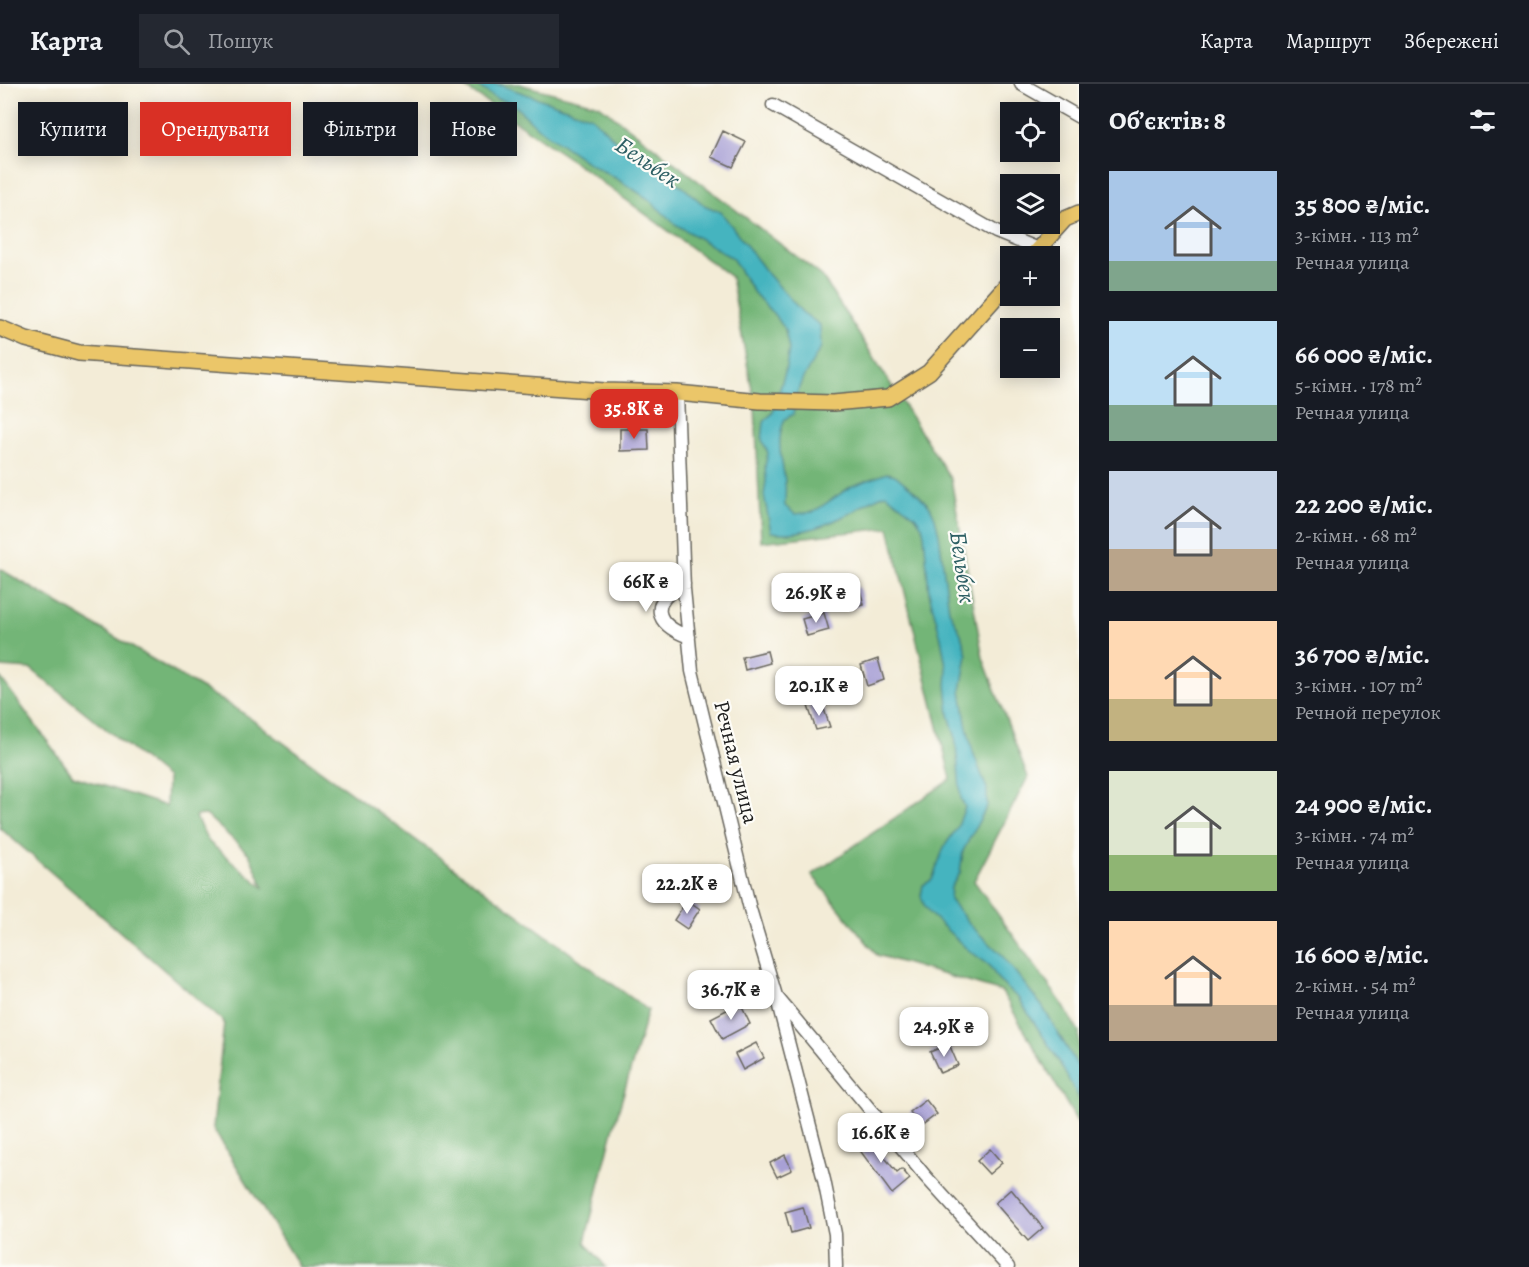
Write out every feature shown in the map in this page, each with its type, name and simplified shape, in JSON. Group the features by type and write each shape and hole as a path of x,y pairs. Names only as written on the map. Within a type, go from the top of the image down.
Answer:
{"main road":[{"path":"1041,246 1065,219 1079,213"},
{"path":"0,328 26,339 79,353 604,391 677,393 760,401 833,403 888,398 929,372 1000,292"}],"street":[{"path":"1021,84 1079,117"},
{"path":"773,105 1022,246"},
{"name":"Речная улица","path":"677,393 684,584 695,682 750,909 776,996 926,1177 1008,1267"},
{"path":"684,584 671,591 659,605 663,621 672,630 689,637"},
{"path":"776,996 824,1180 835,1234 836,1267"}],"green space":[{"path":"460,84 519,84 599,105 822,276 951,479 983,658 1028,777 974,881 1063,1005 1079,1033 1079,1125 1002,992 877,955 812,875 951,779 889,528 761,542 755,406 731,277 517,123 517,102 486,102"},
{"path":"0,569 240,711 648,1010 613,1130 585,1242 606,1267 299,1267 213,1128 224,1022 0,828 0,677 73,776 166,806 167,778 31,669 0,667","holes":["206,815 249,854 264,888 209,842 195,816"]}],"water":[{"name":"Бельбек","path":"475,84 497,84 592,117 617,142 683,187 704,205 721,212 769,275 802,312 820,325 821,347 802,380 796,396 794,414 785,419 780,435 785,506 795,514 813,512 852,486 887,473 895,475 930,507 939,534 949,610 961,634 967,655 961,690 966,723 973,752 987,789 987,806 963,851 960,873 951,887 950,900 973,928 1000,953 1042,1006 1079,1068 1079,1099 1057,1058 1019,999 999,981 989,965 967,949 929,913 921,896 923,885 932,880 944,847 957,828 965,807 961,799 955,735 949,715 947,672 929,593 922,526 915,516 886,494 843,517 813,529 792,533 771,532 764,495 768,453 762,440 764,422 773,412 785,372 789,349 785,330 754,293 732,258 675,224 647,198 587,162 537,127 517,108 517,102 497,99"}],"building":[{"path":"723,131 746,142 733,167 711,157"},
{"path":"620,429 648,429 649,450 620,451"},
{"path":"859,587 864,605 847,609 842,591"},
{"path":"824,613 829,630 807,636 802,619"},
{"path":"767,651 770,663 745,670 742,657"},
{"path":"878,659 884,680 867,686 861,665"},
{"path":"822,703 830,727 816,730 808,706"},
{"path":"687,900 700,909 687,929 674,920"},
{"path":"740,1003 750,1024 722,1039 711,1018"},
{"path":"756,1043 764,1058 743,1070 735,1054"},
{"path":"949,1044 958,1065 940,1073 930,1052"},
{"path":"926,1100 937,1114 921,1126 910,1112"},
{"path":"865,1132 897,1173 902,1169 910,1179 892,1194 853,1141"},
{"path":"990,1149 1002,1163 989,1174 977,1161"},
{"path":"785,1155 792,1170 777,1177 770,1163"},
{"path":"1011,1189 1043,1228 1028,1241 995,1203"},
{"path":"803,1207 809,1228 791,1233 785,1212"}]}
